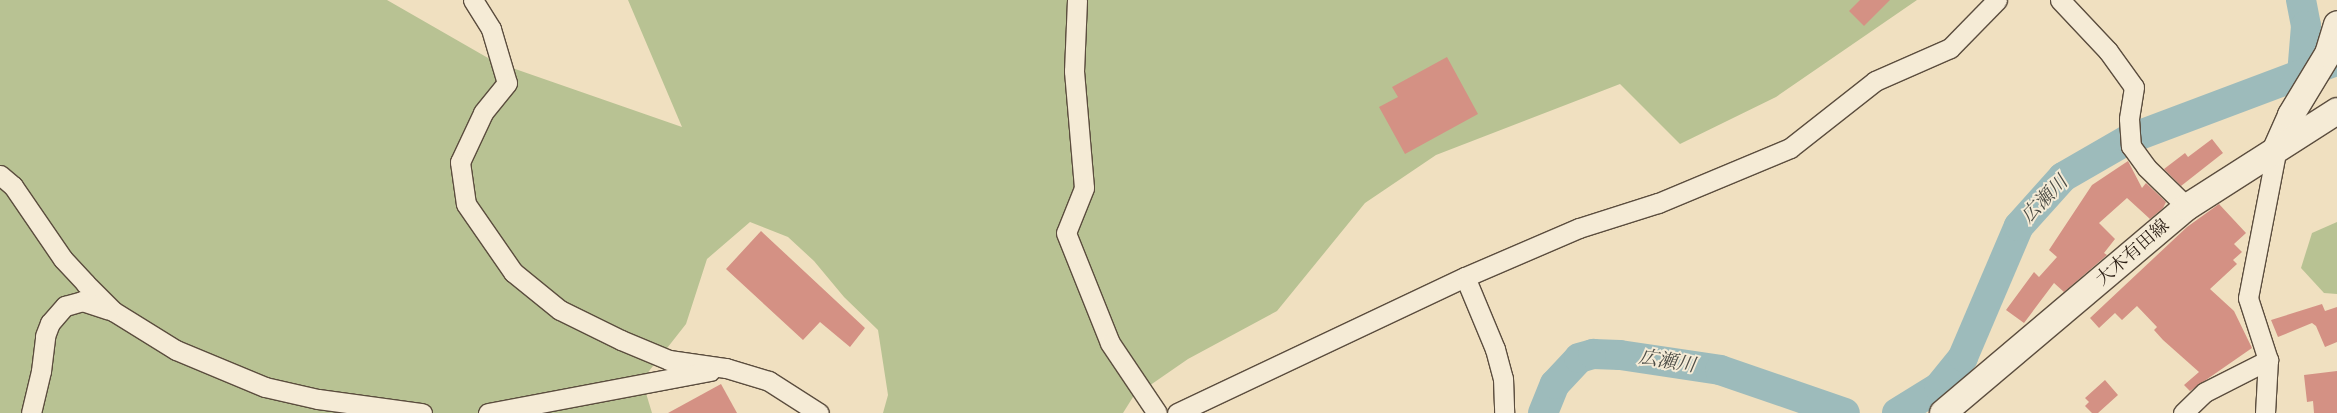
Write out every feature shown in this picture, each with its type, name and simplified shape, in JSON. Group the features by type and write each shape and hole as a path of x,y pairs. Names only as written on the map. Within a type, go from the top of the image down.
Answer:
{"main road":[{"path":"2277,148 2291,115 2328,54 2337,24"},
{"name":"大木有田線","path":"1942,413 2187,207 2337,111"}],"street":[{"path":"473,0 491,29 506,83 483,112 460,162 466,204 513,272 560,310 669,360 726,368 769,381 819,413"},
{"path":"1077,0 1074,71 1084,188 1066,233 1110,343 1157,413"},
{"path":"1177,413 1465,277 1579,228 1658,203 1790,148 1875,81 1950,48 1997,0"},
{"path":"2060,0 2108,52 2134,87 2129,119 2131,146 2146,167 2187,207"},
{"path":"2265,413 2268,360 2248,298 2277,148"},
{"path":"0,175 12,186 62,259 113,311 176,350 221,371 264,387 318,399 422,413"},
{"path":"1465,277 1495,350 1503,378 1504,413"},
{"path":"31,413 50,323 65,306 82,301 113,311"},
{"path":"2183,413 2205,392 2268,360"},
{"path":"488,413 726,368"},
{"path":"318,399 334,413"}],"green space":[{"path":"0,0 387,0 495,62 682,127 628,0 1917,0 1776,97 1680,144 1620,84 1436,155 1365,203 1277,311 1188,359 1133,397 1123,413 883,413 888,395 878,330 844,297 814,261 788,237 750,222 707,259 686,324 642,380 652,413 0,413"},
{"path":"2337,222 2337,294 2324,293 2301,268 2312,233"}],"building":[{"path":"1860,0 1890,0 1864,26 1849,11"},
{"path":"1447,57 1478,114 1405,154 1379,107 1398,97 1392,87"},
{"path":"2212,139 2223,153 2181,186 2164,169 2185,153 2188,157"},
{"path":"2128,161 2142,188 2146,183 2166,202 2163,208 2150,219 2127,198 2099,223 2115,239 2104,253 2107,255 2064,292 2054,283 2024,323 2006,310 2034,272 2039,277 2057,257 2049,250 2092,185"},
{"path":"2219,204 2246,233 2234,244 2242,252 2233,260 2237,264 2210,289 2234,311 2252,348 2190,391 2184,385 2199,372 2163,340 2154,330 2157,327 2137,306 2122,320 2115,313 2099,328 2090,318 2187,227"},
{"path":"761,231 865,328 850,347 820,322 803,340 726,269"},
{"path":"2322,304 2325,311 2337,307 2337,342 2325,347 2316,326 2312,323 2278,337 2271,320"},
{"path":"2337,371 2337,413 2314,413 2313,401 2307,402 2304,375"},
{"path":"2105,380 2118,395 2098,413 2092,413 2085,406 2089,402 2085,398"},
{"path":"721,384 737,413 668,413"}],"waterway":[{"path":"2301,0 2306,26 2302,75"},
{"name":"広瀬川","path":"1897,413 1939,387 1963,357 2019,226 2063,177 2129,139 2337,61"},
{"name":"広瀬川","path":"1543,413 1555,384 1579,358 1593,354 1620,355 1720,370 1845,413"}]}
